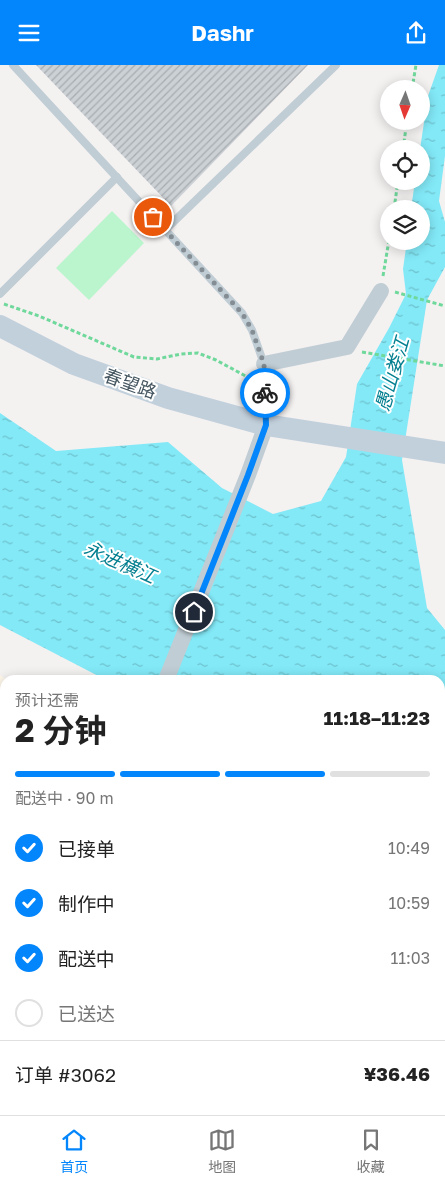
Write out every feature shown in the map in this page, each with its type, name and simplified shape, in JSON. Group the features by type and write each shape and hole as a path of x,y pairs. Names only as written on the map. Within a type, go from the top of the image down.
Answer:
{"street":[{"path":"264,364 347,347 381,291"},
{"name":"春望路","path":"0,326 74,364 168,398 266,425 445,453"},
{"path":"168,675 266,425"}],"lane":[{"path":"13,65 242,313 252,330 264,364 266,425"},
{"path":"165,230 336,65"},
{"path":"0,295 117,177"}],"path":[{"path":"414,80 416,65"},
{"path":"381,291 387,250"},
{"path":"400,293 445,306"},
{"path":"0,303 39,316 134,357 157,359 198,353 216,360 265,386"},
{"path":"364,353 445,366"}],"green space":[{"path":"112,211 144,243 89,300 56,268"}],"water":[{"path":"439,65 445,65 445,156 439,201 445,222 445,267 427,300 402,460 427,608 445,630 445,675 96,675 0,625 0,413 56,451 168,442 222,488 273,514 321,501 346,457 357,384 406,294 403,269 406,250 430,250 430,200 412,200 414,190 430,190 430,140 421,140 423,130 430,130 430,90"}],"building":[{"path":"36,65 308,65 171,206"}],"way so far":[{"path":"153,217 242,313 252,330 264,364 265,393"}],"route":[{"path":"194,612 266,425 265,393"}],"water label":[{"name":"愚山娄江","path":"392,374"},
{"name":"永进横江","path":"120,562"}]}
